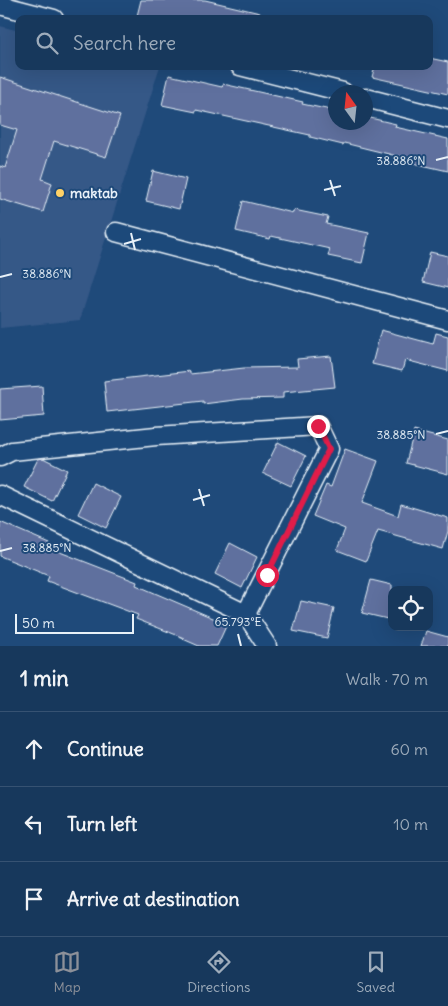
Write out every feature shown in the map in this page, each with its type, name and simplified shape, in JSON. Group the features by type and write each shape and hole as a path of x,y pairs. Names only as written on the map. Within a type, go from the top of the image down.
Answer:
{"street":[{"path":"0,5 39,15"},
{"path":"256,70 328,88"},
{"path":"373,100 448,119"},
{"path":"116,232 448,320"},
{"path":"0,457 12,451 146,437 318,426 329,449 246,614"},
{"path":"0,495 246,614 262,644"}],"shaded area":[{"name":"maktab","path":"0,26 15,30 15,70 159,70 80,320 0,328"}],"building":[{"path":"141,0 205,0 260,13 260,15 137,15"},
{"path":"433,59 448,62 448,94 372,77 374,70 433,70"},
{"path":"169,75 222,87 223,84 303,102 302,104 328,109 328,130 373,130 373,119 396,124 395,127 448,139 448,171 400,160 401,157 310,137 310,135 196,110 196,112 162,105"},
{"path":"0,77 120,116 106,157 54,141 42,179 52,183 43,212 0,199 0,166 5,168 17,130 0,125"},
{"path":"153,171 186,179 179,209 146,201"},
{"path":"243,201 293,213 294,210 328,217 326,224 369,233 362,263 328,256 330,249 271,236 270,239 236,231"},
{"path":"430,252 448,256 448,288 423,282"},
{"path":"381,330 433,344 436,333 448,336 448,371 405,360 402,371 372,364"},
{"path":"331,356 335,387 283,392 283,398 243,399 203,404 203,401 107,412 104,381 190,371 190,374 244,368 298,367 297,359"},
{"path":"42,386 44,416 0,420 0,389"},
{"path":"414,431 448,440 448,474 406,463"},
{"path":"278,442 306,456 291,486 263,473"},
{"path":"345,449 378,461 362,503 398,516 401,504 448,518 448,531 443,549 378,531 366,561 337,550 345,529 313,516 326,485 331,487"},
{"path":"43,458 67,470 52,501 24,487 38,459"},
{"path":"93,483 121,497 106,528 78,514"},
{"path":"0,522 49,543 47,547 137,582 136,585 227,624 217,646 199,646 136,619 138,615 47,581 49,576 0,556"},
{"path":"230,543 257,557 242,588 215,574"},
{"path":"371,580 392,585 388,586 388,619 362,613"},
{"path":"301,601 334,608 327,638 293,631"},
{"path":"426,631 448,637 448,646 421,646"}],"place":[{"name":"maktab","path":"60,193"}],"route":[{"path":"267,575 329,449 318,426"}]}
